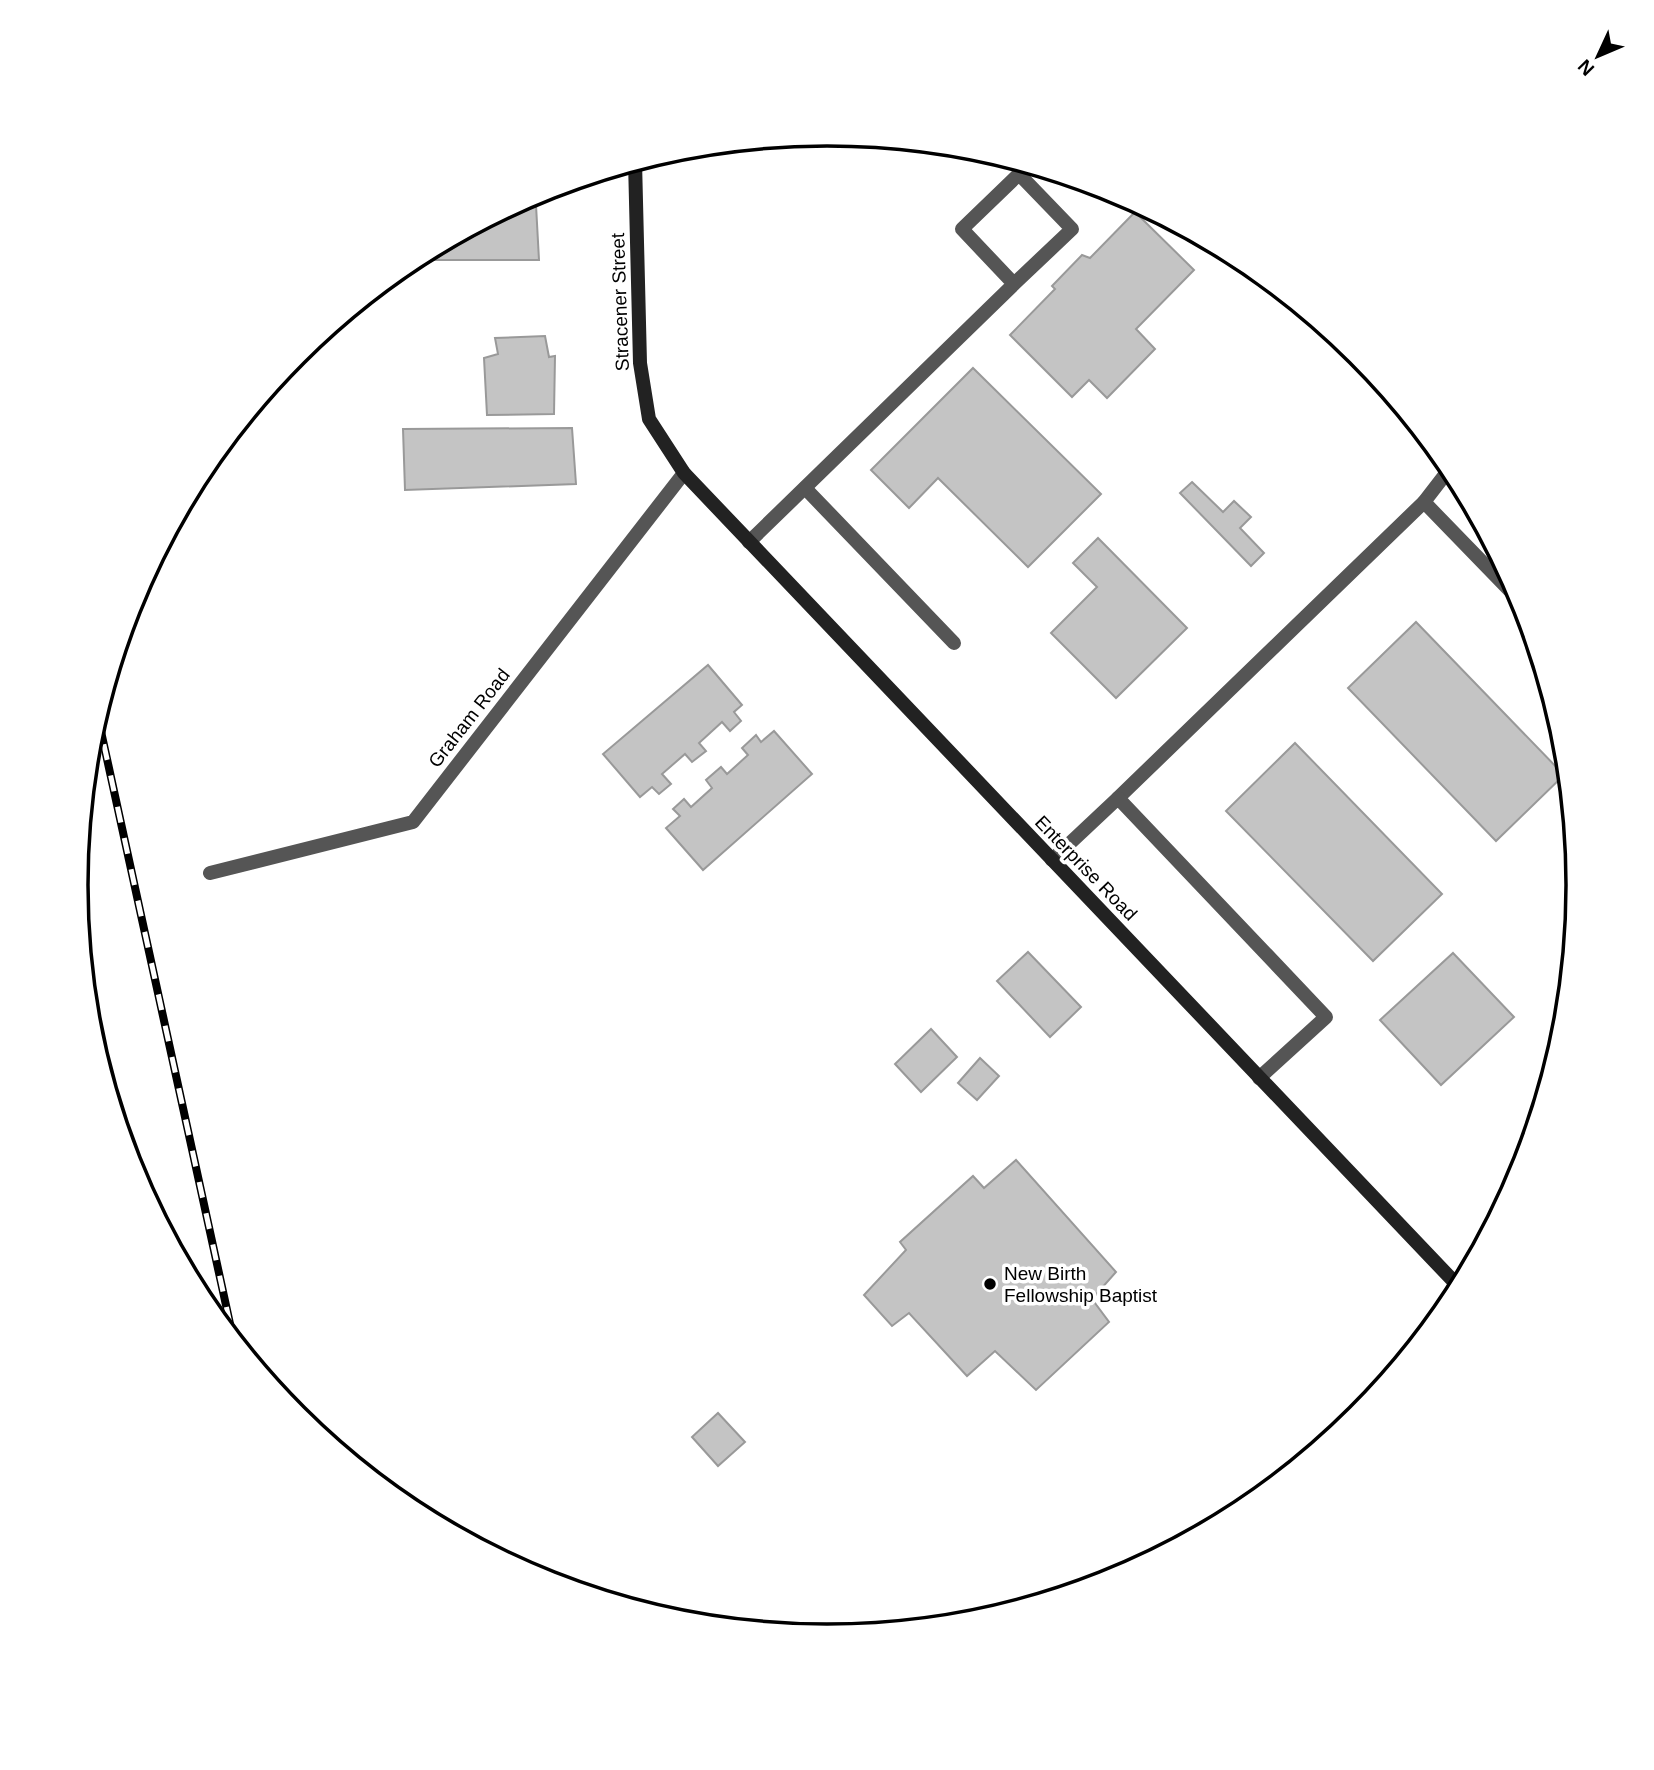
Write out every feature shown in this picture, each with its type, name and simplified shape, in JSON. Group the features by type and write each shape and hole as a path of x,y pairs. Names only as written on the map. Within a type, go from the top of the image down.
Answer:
{"street":[{"name":"Stracener Street","path":"635,171 640,363 649,419 684,474"},
{"path":"749,542 1072,229 1019,174 962,229 1014,284"},
{"name":"Enterprise Road","path":"684,474 1452,1280"},
{"name":"Graham Road","path":"210,873 413,822 684,474"},
{"path":"1052,860 1424,502 1444,477"},
{"path":"805,488 954,643"},
{"path":"1424,502 1500,581"},
{"path":"1118,798 1326,1017 1259,1078"}],"building":[{"path":"536,206 539,260 432,260 500,222"},
{"path":"1134,213 1194,270 1136,329 1155,349 1107,398 1089,380 1072,397 1010,335 1055,289 1052,286 1082,255 1090,258"},
{"path":"545,336 549,357 555,356 554,414 487,415 484,358 498,354 495,338"},
{"path":"973,368 1101,494 1028,567 938,478 909,508 871,470"},
{"path":"572,428 576,484 405,490 403,429"},
{"path":"1192,482 1223,512 1234,501 1251,517 1240,528 1264,553 1251,566 1180,493"},
{"path":"1098,538 1187,628 1116,698 1051,633 1097,587 1073,563"},
{"path":"1416,622 1556,767 1559,780 1496,841 1348,688"},
{"path":"708,665 742,705 734,712 741,721 730,731 722,722 699,743 706,751 692,762 685,754 662,774 671,784 659,794 652,787 640,797 603,754"},
{"path":"774,731 812,774 703,870 666,828 680,816 673,809 684,799 691,807 712,788 706,780 721,767 727,774 748,755 742,748 756,735 761,742"},
{"path":"1295,743 1442,894 1373,961 1226,811"},
{"path":"1028,952 1081,1007 1050,1037 997,981"},
{"path":"1453,953 1514,1017 1441,1085 1380,1020"},
{"path":"931,1029 957,1057 921,1092 895,1064"},
{"path":"980,1058 999,1076 977,1100 958,1083"},
{"name":"New Birth Fellowship Baptist","path":"1016,1160 1116,1272 1092,1299 1109,1322 1036,1390 995,1351 967,1376 909,1313 892,1326 864,1295 906,1250 900,1242 973,1176 984,1188"},
{"path":"718,1413 745,1442 718,1466 692,1437"}],"railway":[{"path":"103,739 229,1320"}],"place":[{"name":"New Birth Fellowship Baptist","path":"990,1284"}]}
